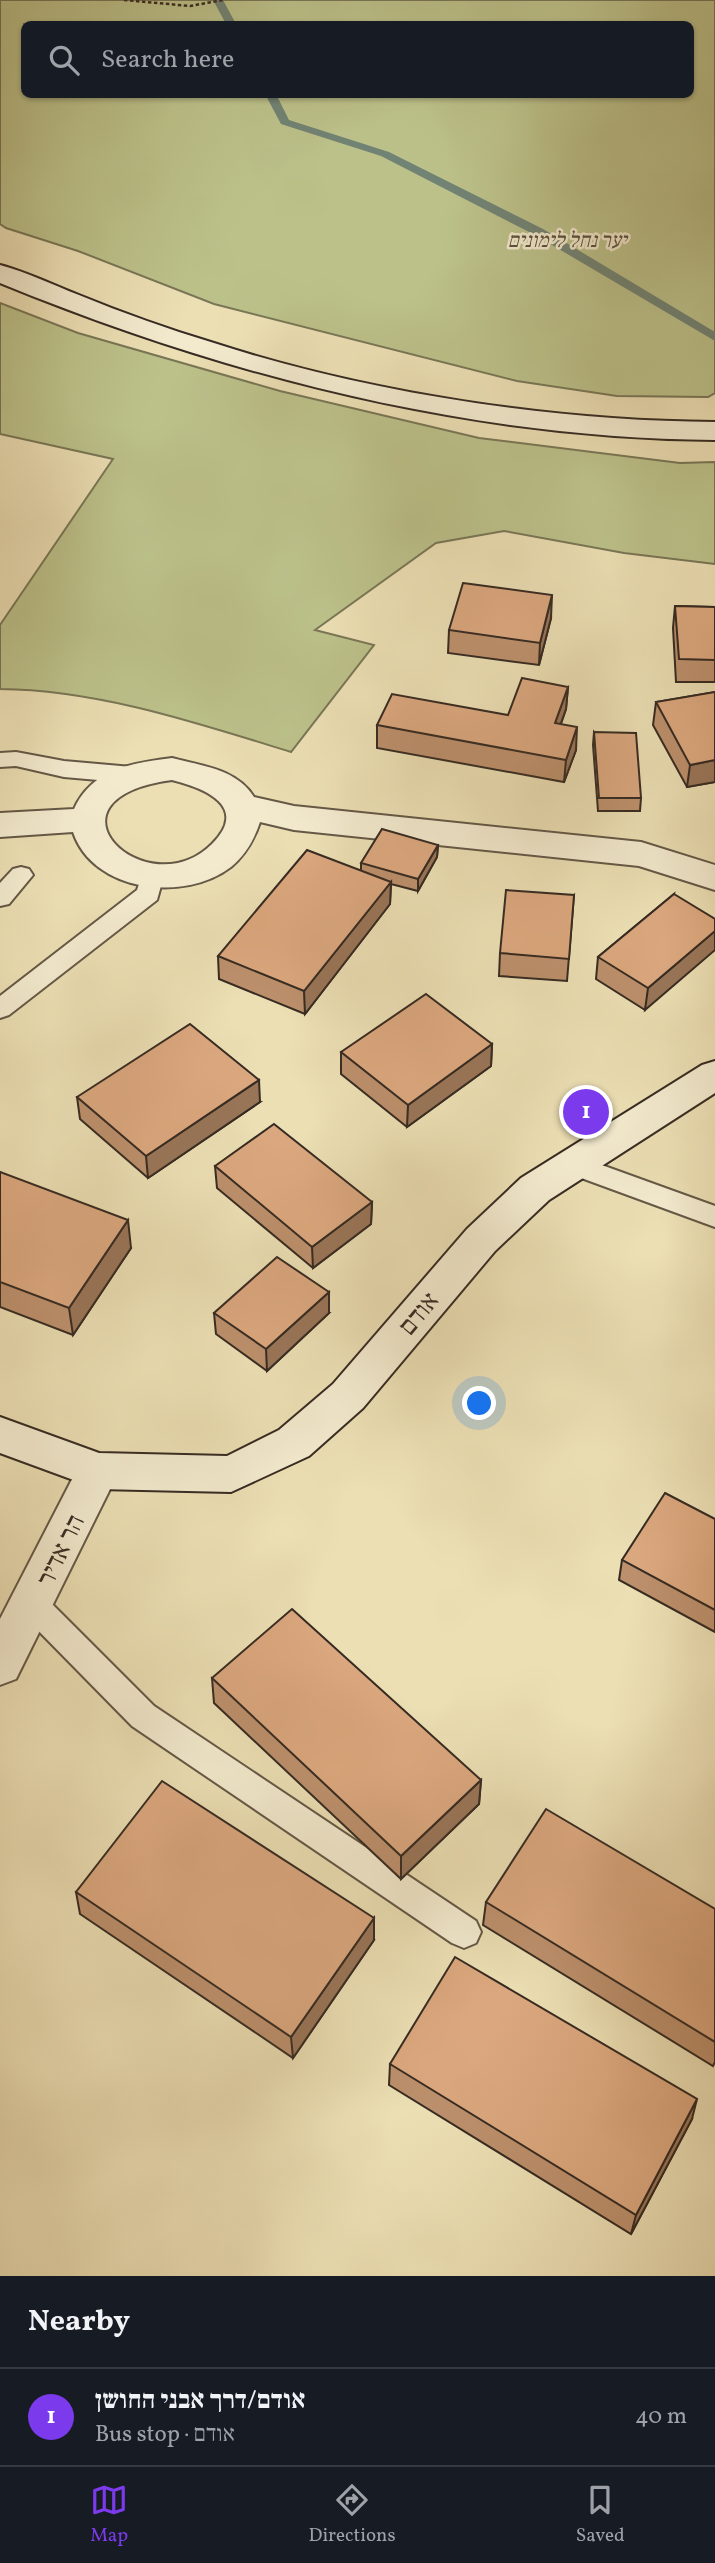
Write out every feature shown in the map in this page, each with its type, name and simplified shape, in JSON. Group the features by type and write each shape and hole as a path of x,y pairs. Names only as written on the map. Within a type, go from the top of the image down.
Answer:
{"street":[{"path":"0,273 104,317 207,351 331,384 531,420 632,431 715,431"},
{"path":"172,769 198,772 232,790 242,806 245,825 237,843 207,867 180,874 152,875 110,863 94,848 87,830 87,820 94,802 132,775 172,769"},
{"path":"242,806 294,818 641,854 715,878"},
{"path":"0,825 87,820"},
{"name":"אודם","path":"0,1435 98,1471 232,1475 294,1443 348,1396 481,1240 536,1189 715,1075"},
{"name":"הר אדיר","path":"0,1665 33,1605 98,1471"}],"lane":[{"path":"0,760 16,759 64,769 132,775"},
{"path":"0,898 21,875"},
{"path":"0,1009 148,894 152,875"},
{"path":"574,1165 715,1217"},
{"path":"33,1605 143,1716 464,1931"}],"path":[{"path":"124,0 190,6 223,0"}],"green space":[{"name":"יער נחל לימונים","path":"0,0 715,0 715,393 708,397 617,396 517,381 214,304 78,251 0,224"},
{"path":"0,303 78,333 280,391 479,438 680,463 715,462 715,564 624,553 504,531 436,543 315,630 374,645 291,752 184,720 111,702 74,695 0,689 0,625 113,459 0,434"}],"building":[{"path":"463,583 552,595 540,643 449,630"},
{"path":"675,606 715,607 715,660 679,659"},
{"path":"522,678 568,687 555,723 577,727 566,760 377,725 392,694 508,715"},
{"path":"715,692 715,760 690,765 656,702"},
{"path":"594,732 636,733 641,798 599,798"},
{"path":"382,829 438,845 418,879 361,863"},
{"path":"307,850 391,882 304,991 218,956"},
{"path":"506,890 574,895 569,959 500,953"},
{"path":"674,894 715,919 715,931 648,988 598,957"},
{"path":"426,994 492,1044 408,1105 341,1052"},
{"path":"190,1024 259,1080 146,1156 77,1097"},
{"path":"274,1124 372,1202 312,1247 215,1166"},
{"path":"0,1172 128,1220 69,1308 0,1282"},
{"path":"277,1257 329,1292 266,1349 214,1313"},
{"path":"665,1493 715,1519 715,1610 622,1560"},
{"path":"292,1609 481,1780 401,1856 212,1678"},
{"path":"162,1781 374,1918 291,2037 76,1892"},
{"path":"546,1809 715,1909 715,2042 486,1902"},
{"path":"455,1957 697,2099 636,2215 390,2064"}],"waterway":[{"path":"218,0 229,21"},
{"path":"272,98 285,122 385,154 539,232 715,337"}],"place":[{"name":"אודם/דרך אבני החושן","path":"586,1112"}]}
